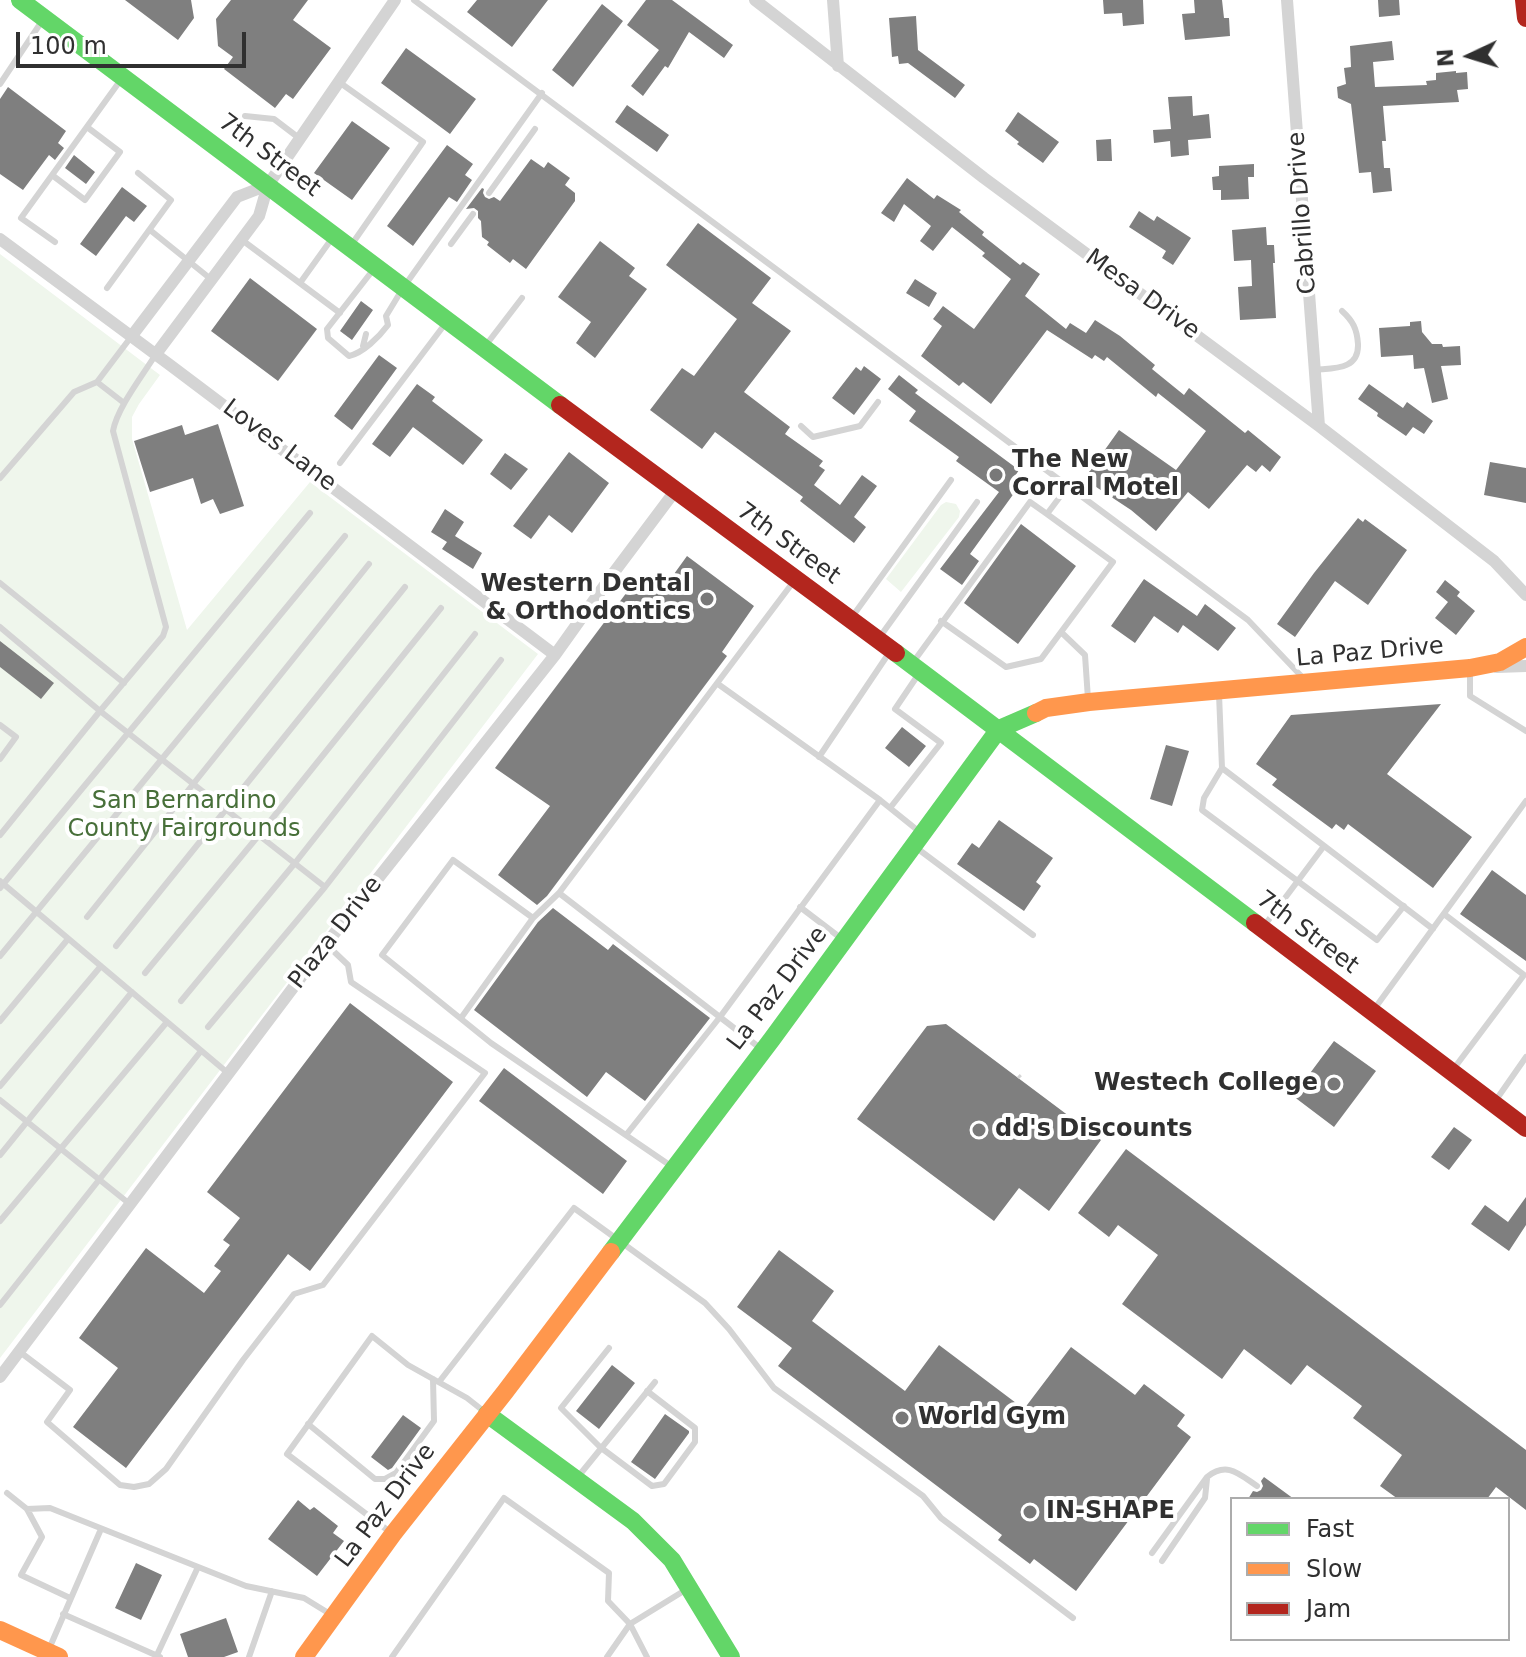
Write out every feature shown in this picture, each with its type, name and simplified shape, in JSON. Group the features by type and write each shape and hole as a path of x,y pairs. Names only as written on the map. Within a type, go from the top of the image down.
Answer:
{"main road":[{"name":"7th Street","path":"20,0 675,491 999,729 1526,1128"},
{"path":"1524,0 1526,18"},
{"name":"La Paz Drive","path":"304,1657 393,1534 763,1051 999,729 1046,708 1218,689 1470,668 1500,662 1526,647"},
{"path":"487,1414 633,1521 672,1560 731,1657"},
{"path":"0,1630 51,1655"}],"street":[{"path":"156,354 259,216 268,185 395,0"},
{"name":"Mesa Drive","path":"755,0 984,178 1319,426 1494,561 1526,595"},
{"path":"833,0 838,66"},
{"name":"Cabrillo Drive","path":"1287,0 1319,426"},
{"path":"131,337 237,197 268,185"},
{"name":"Loves Lane","path":"0,239 555,655"},
{"name":"Plaza Drive","path":"0,1377 326,944 555,655 675,491"},
{"name":"La Paz Drive","path":"1470,668 1526,666"}],"lane":[{"path":"414,0 1248,620 1306,682"},
{"path":"0,84 44,18"},
{"path":"55,242 21,218 122,78"},
{"path":"300,283 342,241 423,142 339,82"},
{"path":"363,346 375,342 388,325 383,316 542,93"},
{"path":"245,116 274,119 299,138"},
{"path":"52,175 85,200 120,152 87,127"},
{"path":"489,193 535,129"},
{"path":"107,288 171,200 138,173"},
{"path":"451,244 473,214"},
{"path":"150,230 212,280"},
{"path":"242,240 340,313"},
{"path":"366,334 357,354 349,356 328,338 327,329 376,267"},
{"path":"484,348 522,298"},
{"path":"1315,370 1343,367 1356,359 1359,353 1358,332 1352,320 1342,311"},
{"path":"340,463 448,321"},
{"path":"0,478 74,392 97,382 131,337"},
{"path":"0,835 163,636 166,627 113,431 124,403 156,354"},
{"path":"97,382 124,403"},
{"path":"801,426 813,437 860,426 878,402"},
{"path":"850,620 951,480"},
{"path":"1047,514 1068,486"},
{"path":"819,757 884,646 977,502"},
{"path":"890,808 941,743 895,709 941,621 1030,502 1113,562 1041,659 1006,667 941,621"},
{"path":"229,1074 1,885 310,513"},
{"path":"0,956 345,536"},
{"path":"87,917 369,564"},
{"path":"461,1018 533,918 559,893 795,580"},
{"path":"0,583 124,683"},
{"path":"116,946 405,587"},
{"path":"145,973 441,608"},
{"path":"0,627 100,711 325,887"},
{"path":"1061,632 1085,655 1089,702"},
{"path":"181,1001 295,863 475,634"},
{"path":"208,1027 325,887 501,660"},
{"path":"1470,668 1470,696 1526,731"},
{"path":"718,684 880,800 918,839 1033,935"},
{"path":"1218,689 1222,768 1204,798 1202,810 1377,940 1404,906"},
{"path":"0,725 16,737 0,759"},
{"path":"1222,768 1433,929"},
{"path":"626,1135 720,1017 880,800"},
{"path":"1372,1013 1526,801"},
{"path":"1262,929 1324,846"},
{"path":"533,918 453,860 382,955 491,1043 674,1168"},
{"path":"559,893 763,1051"},
{"path":"800,907 844,941"},
{"path":"1444,914 1524,975 1451,1072"},
{"path":"0,1021 68,939"},
{"path":"20,1352 70,1390 47,1422 120,1485 134,1487 149,1484 166,1469 294,1294 323,1285 444,1128 485,1073 351,982 348,965 326,944"},
{"path":"0,1086 101,966"},
{"path":"0,1155 132,992"},
{"path":"0,1221 167,1022"},
{"path":"0,1305 201,1051"},
{"path":"1493,1104 1526,1059"},
{"path":"0,1100 131,1205"},
{"path":"308,1424 375,1479 385,1479 396,1473 434,1421 436,1380 574,1208 705,1303 774,1388 923,1496 941,1518 1073,1618"},
{"path":"393,1534 287,1454 372,1336 408,1365 467,1398 487,1414"},
{"path":"609,1348 561,1408 600,1447 652,1486 664,1484 695,1442 695,1428 647,1391"},
{"path":"576,1479 655,1382"},
{"path":"1152,1553 1207,1477 1215,1471 1224,1468 1236,1472 1257,1486"},
{"path":"1162,1561 1205,1498 1207,1477"},
{"path":"7,1493 27,1509 42,1537 21,1575 70,1598"},
{"path":"392,1657 504,1498 609,1573 608,1601 630,1624 647,1657"},
{"path":"27,1509 50,1508 246,1586 304,1598 333,1616"},
{"path":"51,1655 63,1614 101,1529"},
{"path":"63,1614 158,1656 198,1567"},
{"path":"607,1657 630,1624 690,1587"},
{"path":"249,1657 272,1591"},
{"path":"615,1646 618,1657"}],"path":[{"path":"1018,1078 1022,1074"}],"green space":[{"name":"San Bernardino County Fairgrounds","path":"0,254 160,375 132,417 132,439 187,630 310,482 538,654 0,1358"},
{"path":"946,502 956,504 959,517 901,592 886,579"}],"building":[{"path":"125,0 191,0 194,18 178,40"},
{"path":"231,0 308,0 293,20 331,48 293,99 286,94 275,108 224,69 233,57 218,46 216,19"},
{"path":"477,0 548,0 512,47 467,12"},
{"path":"646,0 672,0 733,45 724,58 689,32 668,68 665,66 643,96 631,86 659,50 627,25"},
{"path":"1103,0 1143,0 1144,24 1123,26 1122,13 1104,14"},
{"path":"1194,0 1222,0 1224,18 1229,18 1230,36 1185,40 1182,14 1195,13"},
{"path":"1378,0 1399,0 1400,15 1379,17"},
{"path":"602,4 623,21 573,87 552,70"},
{"path":"916,16 918,50 965,85 955,98 908,63 899,64 898,56 892,57 889,18"},
{"path":"1392,41 1394,60 1373,62 1375,87 1427,85 1426,81 1436,80 1436,73 1456,71 1467,72 1468,89 1457,90 1459,102 1383,106 1386,141 1382,141 1384,168 1390,168 1392,191 1373,193 1371,172 1359,173 1351,104 1338,98 1337,87 1346,84 1344,68 1351,67 1350,46"},
{"path":"406,48 476,99 450,134 381,83"},
{"path":"8,87 66,131 58,143 64,148 55,160 49,155 23,190 0,174 0,99"},
{"path":"1192,96 1193,116 1209,114 1211,138 1188,140 1189,155 1171,157 1170,141 1154,143 1153,130 1171,129 1168,97"},
{"path":"627,105 669,135 657,152 615,122"},
{"path":"1018,112 1059,142 1043,163 1005,131"},
{"path":"352,121 390,148 352,200 314,173"},
{"path":"1111,139 1112,161 1097,161 1096,140"},
{"path":"447,145 473,164 465,175 472,180 457,202 449,197 413,246 387,226"},
{"path":"74,155 95,172 86,184 65,168"},
{"path":"531,159 544,168 548,162 570,178 565,185 575,193 575,201 526,269 513,259 510,263 487,245 489,242 482,237 478,211 466,209 482,188 485,197 500,201"},
{"path":"1254,164 1254,177 1248,177 1249,199 1221,200 1221,190 1213,190 1212,177 1219,176 1219,166"},
{"path":"907,178 934,199 937,195 961,210 959,212 984,232 982,235 1020,265 1023,262 1040,274 1025,296 1066,329 1070,323 1086,333 1095,320 1155,365 1152,369 1184,395 1189,388 1245,433 1248,430 1281,457 1270,472 1262,465 1256,472 1247,465 1209,509 1188,492 1156,531 1084,479 1119,430 1176,470 1206,431 1158,393 1156,397 1107,357 1104,361 1095,355 1092,359 1047,330 991,404 963,382 959,386 921,356 942,326 933,319 943,306 974,329 1011,279 952,227 933,251 920,241 931,226 904,204 894,222 881,213"},
{"path":"122,187 147,206 134,222 126,216 96,256 80,244"},
{"path":"1139,211 1154,221 1157,216 1191,238 1173,265 1162,258 1166,251 1129,227"},
{"path":"698,223 771,278 752,303 791,331 744,392 790,427 785,434 823,461 819,466 825,470 814,485 840,505 862,475 877,486 854,517 866,527 854,543 800,501 803,497 715,432 702,449 650,410 682,368 694,376 737,319 666,265"},
{"path":"1266,227 1267,245 1274,245 1276,318 1240,320 1238,287 1252,286 1251,260 1234,261 1232,230"},
{"path":"600,241 635,268 629,276 647,289 595,358 576,343 591,322 558,297"},
{"path":"250,278 317,329 278,381 211,331"},
{"path":"915,279 937,293 929,307 906,293"},
{"path":"361,301 373,310 352,340 340,331"},
{"path":"1421,321 1422,332 1432,344 1460,346 1461,365 1441,366 1448,399 1432,403 1424,368 1414,369 1413,355 1381,357 1379,328 1410,326 1410,322"},
{"path":"379,355 397,368 352,430 334,416"},
{"path":"864,366 881,379 854,415 832,398 856,367 861,371"},
{"name":"The New Corral Motel","path":"899,375 918,390 915,393 1019,470 1013,479 1020,485 970,554 979,561 962,585 940,569 999,492 956,461 959,457 909,421 916,411 888,389"},
{"path":"417,384 435,397 432,401 483,440 463,465 413,427 390,457 372,444"},
{"path":"1369,384 1403,408 1407,402 1433,421 1424,434 1413,427 1406,436 1358,399"},
{"path":"218,424 244,506 220,514 213,499 201,504 193,478 150,492 134,441 182,425 185,435"},
{"path":"569,452 609,483 572,533 549,515 531,539 513,526"},
{"path":"505,453 528,469 511,490 490,474"},
{"path":"1490,462 1526,468 1526,503 1484,495"},
{"path":"445,509 464,522 455,536 482,553 473,569 442,549 447,542 431,532"},
{"path":"1358,518 1363,522 1365,519 1407,550 1368,605 1335,581 1295,637 1277,624"},
{"path":"1021,524 1076,566 1018,644 964,603"},
{"path":"687,556 754,606 722,652 727,656 547,896 537,905 498,875 550,806 495,768 639,576 661,592"},
{"path":"1144,579 1197,616 1205,604 1236,628 1218,651 1183,625 1178,633 1154,616 1135,643 1111,626"},
{"path":"1445,580 1460,592 1457,596 1475,611 1456,635 1435,618 1448,602 1436,592"},
{"path":"0,641 54,683 41,699 0,667"},
{"path":"1441,704 1387,774 1472,837 1433,888 1348,824 1344,830 1336,824 1332,829 1272,785 1277,779 1256,764 1291,715"},
{"path":"902,727 926,746 909,767 885,748"},
{"path":"1166,745 1189,751 1172,806 1150,799"},
{"path":"999,820 1053,858 1036,882 1041,886 1024,911 957,864 972,843 979,848"},
{"path":"1492,870 1526,895 1526,961 1460,914"},
{"path":"553,908 608,950 613,944 710,1018 645,1101 606,1072 587,1097 474,1010 538,922"},
{"path":"350,1003 453,1082 310,1271 288,1254 126,1468 73,1427 118,1368 79,1338 146,1248 204,1293 221,1271 214,1266 230,1245 223,1240 240,1218 207,1192"},
{"name":"dd's Discounts","path":"946,1024 1101,1140 1049,1211 1019,1188 994,1221 857,1119 927,1026"},
{"name":"Westech College","path":"1334,1041 1376,1071 1334,1127 1293,1096"},
{"path":"504,1068 627,1161 603,1194 479,1101"},
{"path":"1454,1127 1472,1140 1449,1170 1431,1157"},
{"path":"1126,1149 1526,1450 1526,1510 1496,1487 1488,1497 1395,1497 1380,1486 1402,1455 1353,1418 1362,1406 1307,1365 1291,1385 1244,1349 1222,1379 1122,1304 1158,1255 1118,1225 1109,1237 1078,1213"},
{"path":"1526,1197 1526,1225 1509,1251 1471,1224 1485,1205 1508,1222"},
{"path":"779,1250 834,1291 812,1321 905,1391 939,1345 1024,1409 1071,1347 1135,1395 1144,1384 1185,1415 1177,1426 1191,1437 1076,1591 1034,1559 1030,1564 998,1540 1002,1535 778,1366 792,1348 737,1307"},
{"path":"612,1365 635,1383 599,1429 576,1411"},
{"path":"665,1414 689,1433 655,1479 631,1462"},
{"path":"403,1415 421,1428 388,1470 371,1457"},
{"path":"1264,1477 1291,1497 1249,1497 1253,1491 1261,1490"},
{"path":"298,1500 310,1510 314,1507 338,1526 333,1533 344,1541 317,1576 268,1539"},
{"path":"136,1563 162,1575 141,1620 115,1608"},
{"path":"226,1618 238,1652 224,1657 188,1657 180,1634"}],"traffic: fast":[{"path":"20,0 560,405"},
{"path":"896,653 1255,923"},
{"path":"611,1252 999,729 1036,713"},
{"path":"487,1414 633,1521 672,1560 731,1657"}],"traffic: slow":[{"path":"1036,713 1046,708 1089,702 1470,668 1500,662 1526,647"},
{"path":"304,1657 393,1534 611,1252"},
{"path":"0,1630 59,1657"}],"traffic: jam":[{"path":"1524,0 1526,18"},
{"path":"560,405 896,653"},
{"path":"1255,923 1526,1128"}],"place":[{"name":"The New Corral Motel","path":"996,475"},
{"name":"Western Dental & Orthodontics","path":"707,599"},
{"name":"Westech College","path":"1334,1084"},
{"name":"dd's Discounts","path":"979,1130"},
{"name":"World Gym","path":"902,1418"},
{"name":"IN-SHAPE","path":"1030,1512"}]}
